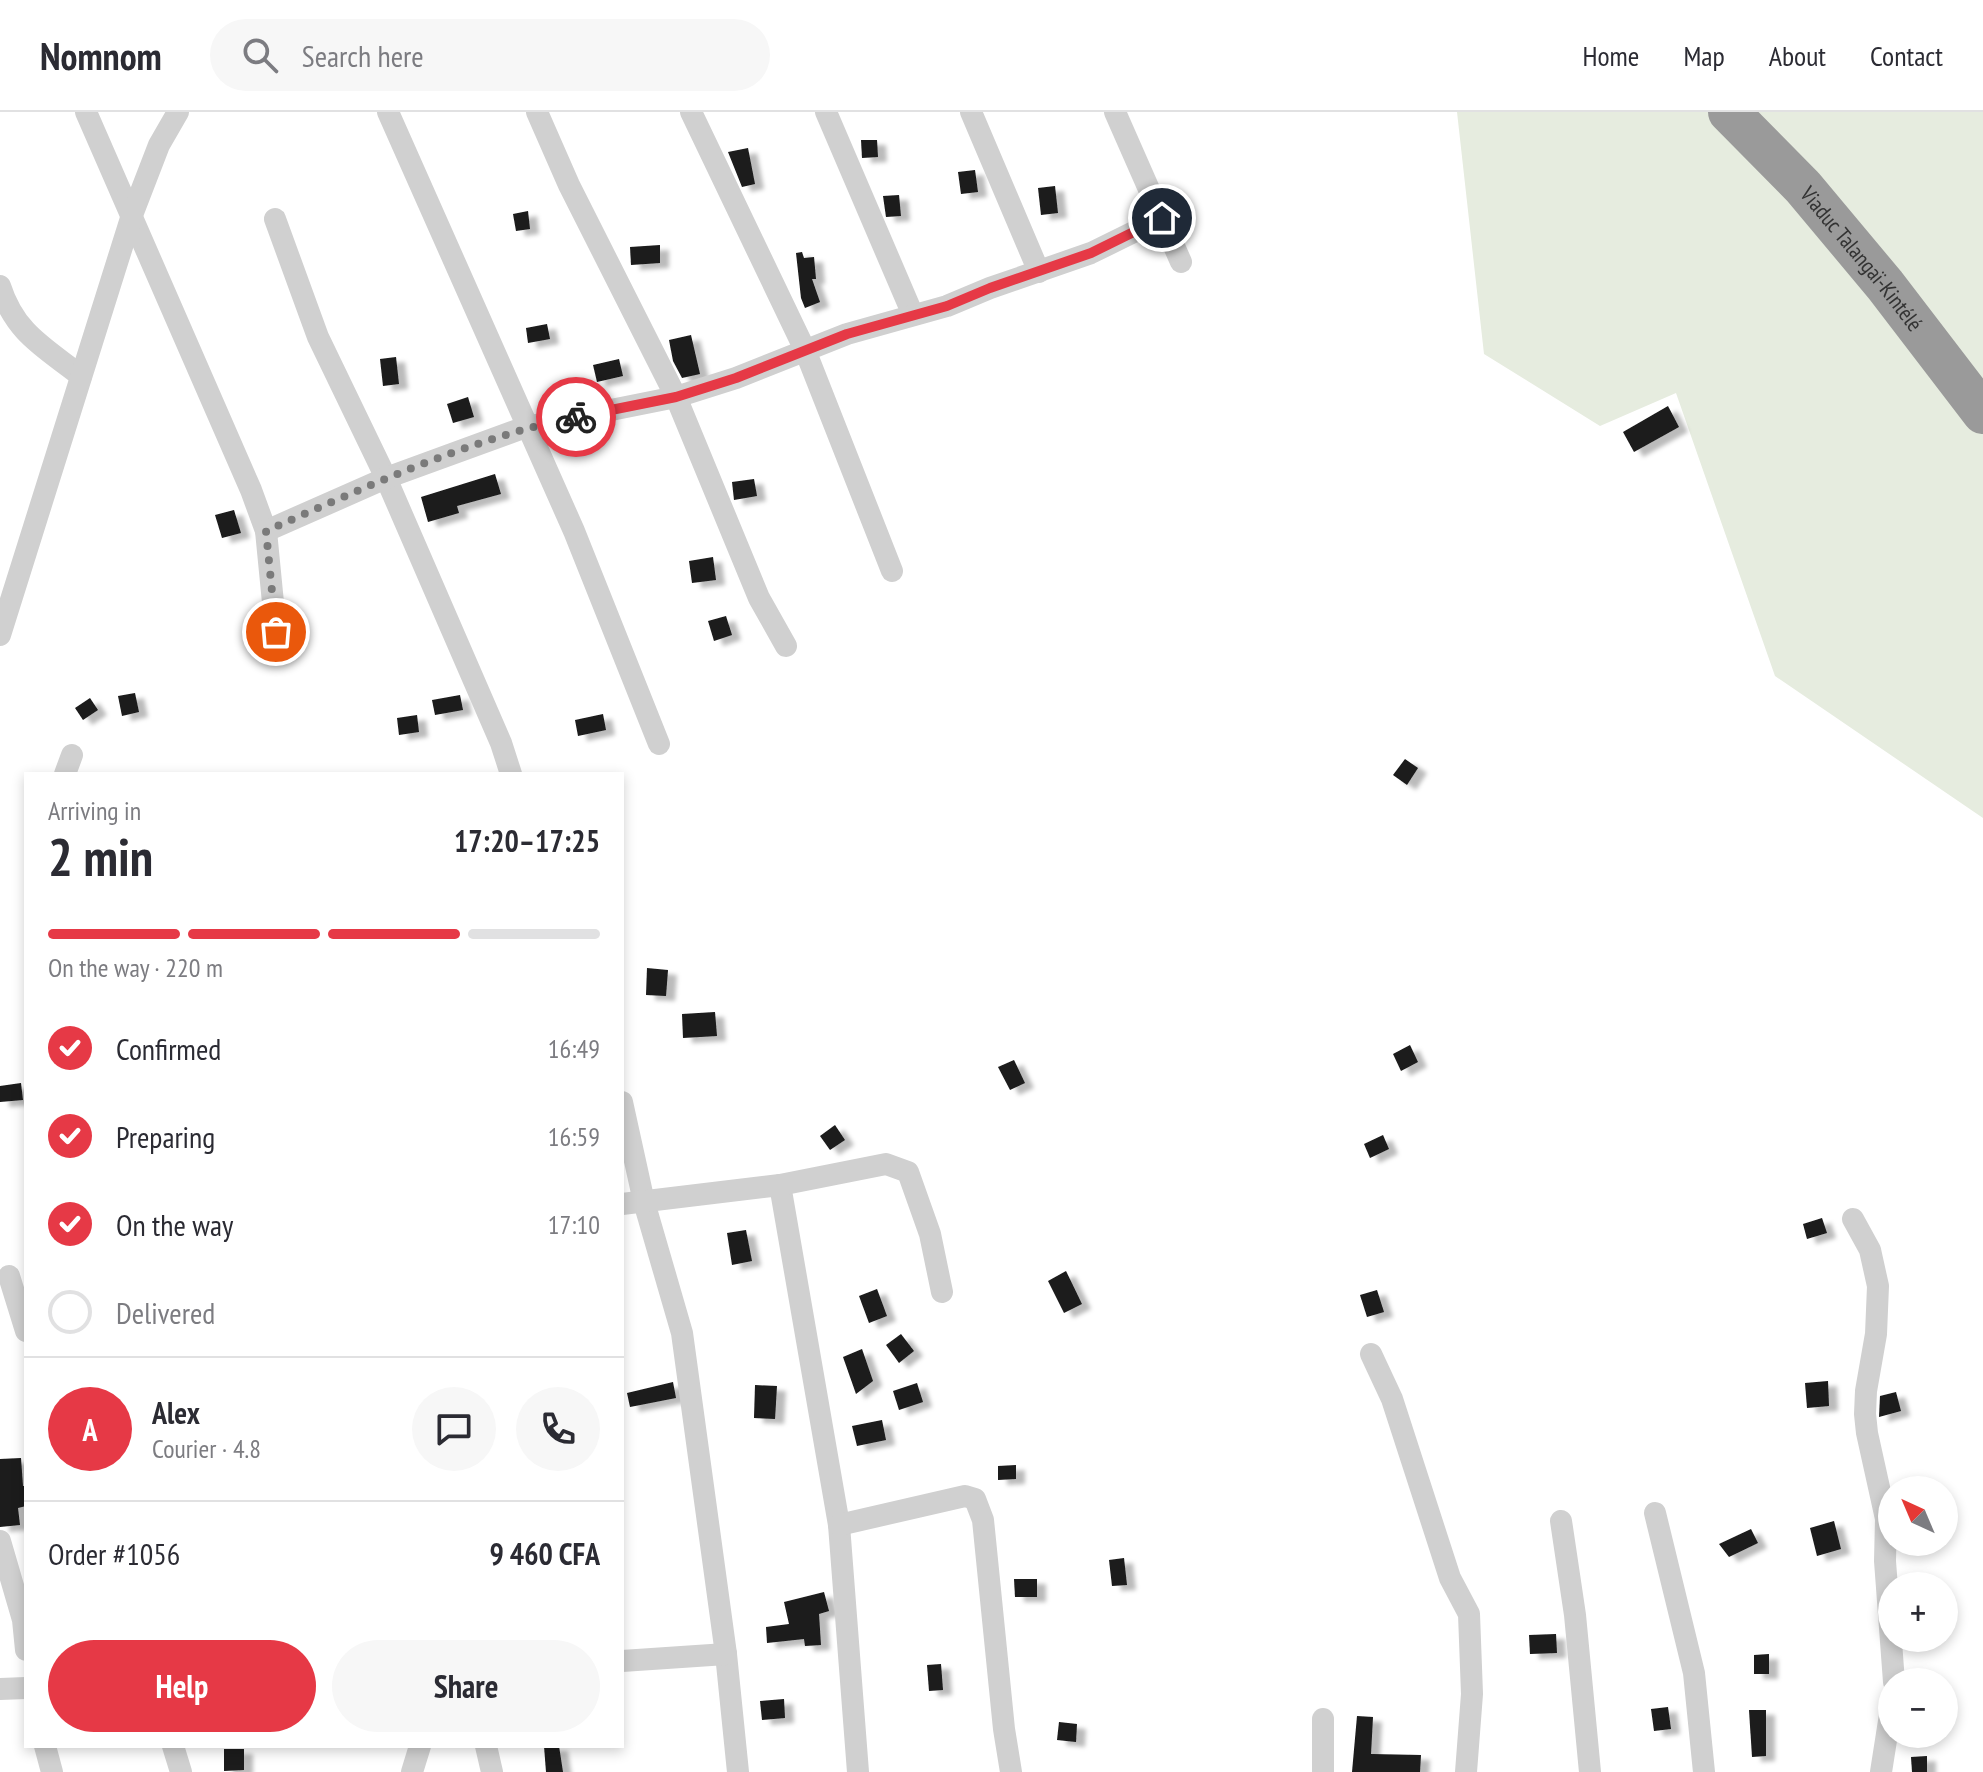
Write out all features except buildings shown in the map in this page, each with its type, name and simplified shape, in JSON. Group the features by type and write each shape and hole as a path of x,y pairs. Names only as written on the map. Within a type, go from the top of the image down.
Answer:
{"highway":[{"name":"Viaduc Talangaï-Kintélé","path":"1729,112 1803,187 1983,413"},
{"name":"Viaduc Talangaï-Kintélé","path":"1764,112 1902,263 1983,368"}],"street":[{"path":"86,112 251,490 266,531 278,654"},
{"path":"0,635 132,215 159,145 178,112"},
{"path":"388,112 574,531 659,744"},
{"path":"537,112 569,185 676,397 759,598 786,646"},
{"path":"691,112 805,350 892,571"},
{"path":"826,112 913,315"},
{"path":"971,112 1039,272"},
{"path":"1115,112 1181,262"},
{"path":"266,531 386,478 526,427 676,397 736,378 847,334 913,315 1091,253 1162,218"},
{"path":"275,219 318,337 386,478 501,743 510,772"},
{"path":"0,286 8,309 22,329 81,376"},
{"path":"624,1120 633,1203 682,1333 726,1654 738,1772"},
{"path":"633,1203 780,1185 886,1164 908,1172 930,1234 942,1292"},
{"path":"780,1185 839,1525 858,1772"},
{"path":"1853,1219 1870,1250 1878,1286 1876,1334 1865,1414 1886,1519 1885,1561 1893,1668"},
{"path":"12,1276 24,1323"},
{"path":"1371,1354 1392,1399 1450,1578 1469,1614 1472,1694 1466,1772"},
{"path":"839,1525 965,1496 975,1499 983,1520 987,1549 1011,1772"},
{"path":"1655,1513 1694,1673 1704,1772"},
{"path":"1561,1521 1575,1615 1590,1772"},
{"path":"0,1541 24,1630"},
{"path":"624,1661 726,1654"},
{"path":"0,1689 24,1688"},
{"path":"1323,1719 1323,1772"},
{"path":"46,1748 52,1772"},
{"path":"174,1748 181,1772"},
{"path":"412,1772 419,1748"},
{"path":"486,1748 492,1772"},
{"path":"1881,1772 1885,1748"}],"shaded area":[{"path":"1457,112 1983,112 1983,818 1775,676 1676,393 1600,426 1484,354"}],"way so far":[{"path":"276,632 266,531 386,478 526,427 576,417"}],"route":[{"path":"576,417 676,397 736,378 847,334 947,306 1091,253 1162,218"}]}
